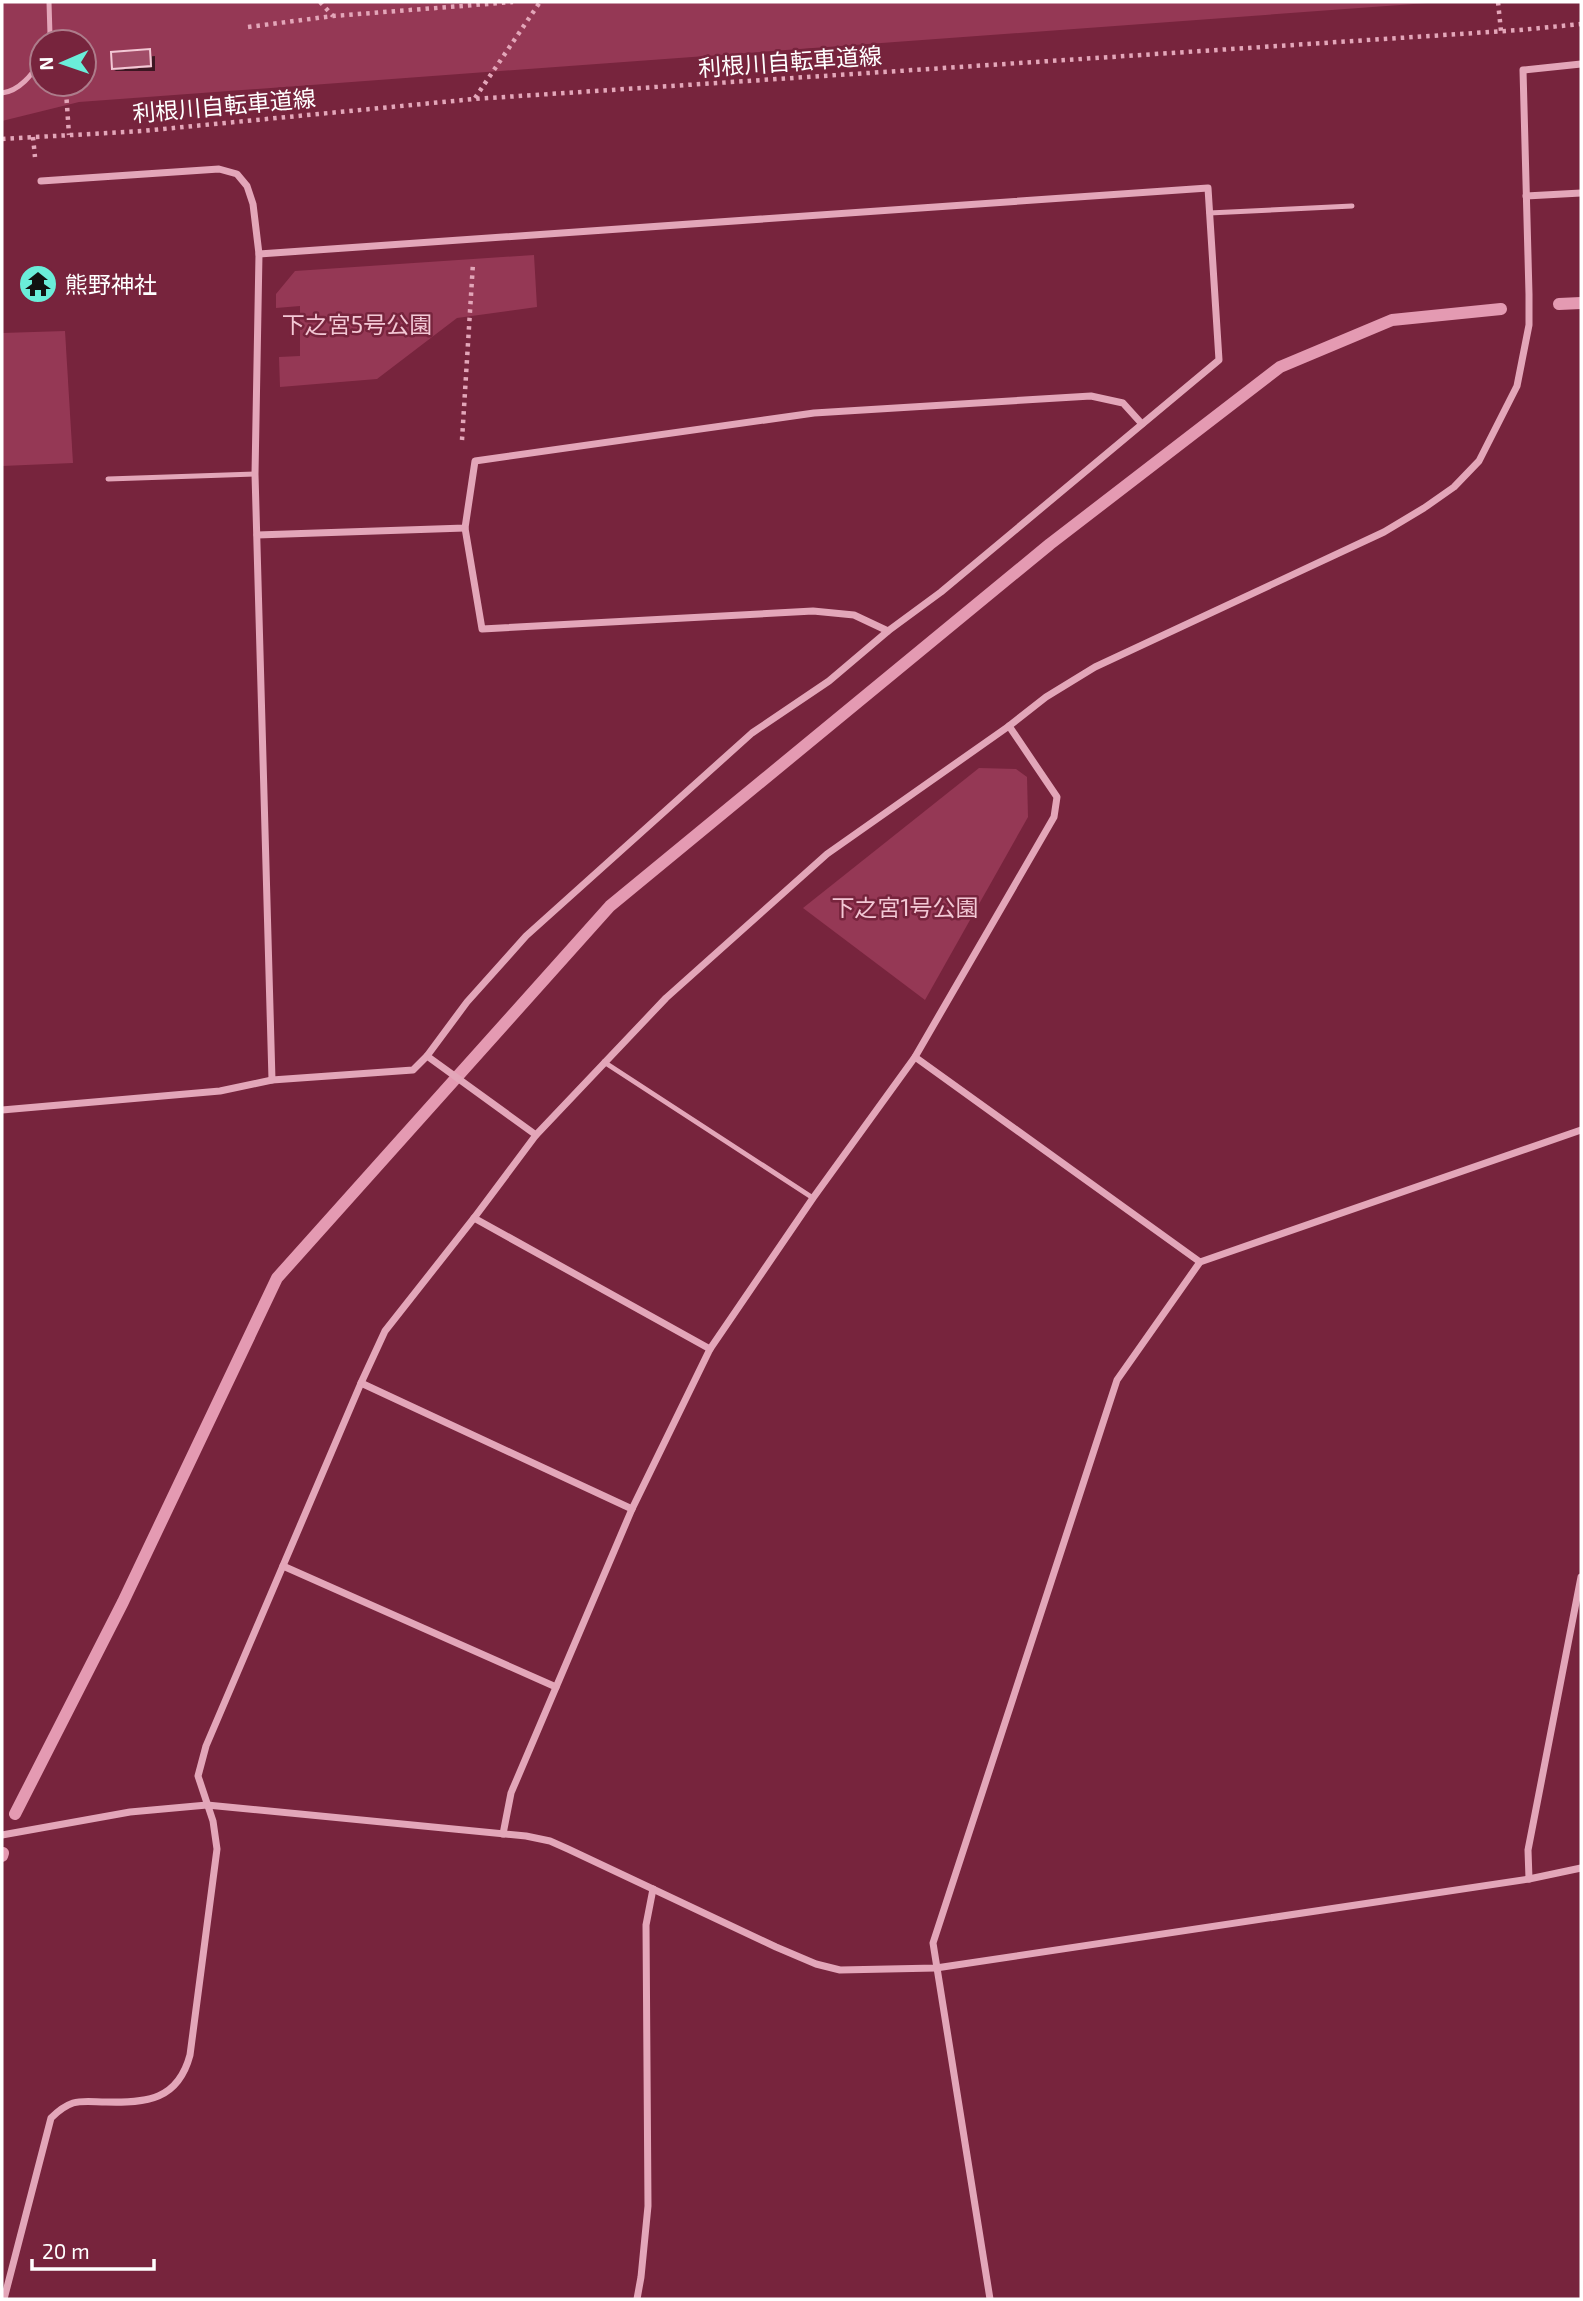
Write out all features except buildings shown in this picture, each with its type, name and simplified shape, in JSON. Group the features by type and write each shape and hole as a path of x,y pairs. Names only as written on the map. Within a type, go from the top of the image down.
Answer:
{"street":[{"path":"4,2299 51,2118 60,2109 73,2103 151,2099 167,2093 180,2081 186,2070 217,1849 213,1821 198,1776 206,1746 385,1331 536,1135 666,998 827,854 1046,697 1095,667 1384,532 1454,487 1479,461 1517,386 1529,325 1523,70 1581,64"},
{"path":"41,181 219,169 237,174 247,186 253,204 259,254 255,474 272,1080"},
{"path":"2,1110 220,1091 272,1080 413,1070 427,1056 467,1002 526,936 752,733 829,681 888,631 941,592 1219,360 1208,188 259,254"},
{"path":"1526,197 1581,193"},
{"path":"888,631 854,615 813,611 482,629 465,528 475,461 814,414 1091,396 1123,403 1142,424"},
{"path":"257,534 465,528"},
{"path":"503,1834 511,1793 556,1687 632,1509 709,1349 915,1057 1054,817 1056,797 1009,726"},
{"path":"427,1056 536,1135"},
{"path":"915,1057 1200,1262"},
{"path":"990,2299 933,1943 1117,1380 1200,1262 1581,1130"},
{"path":"474,1218 709,1349"},
{"path":"361,1383 632,1509"},
{"path":"283,1566 556,1687"},
{"path":"1529,1879 1528,1850 1581,1577"},
{"path":"2,1835 130,1812 207,1805 526,1836 550,1841 816,1964 840,1970 936,1968 1529,1879 1581,1868"},
{"path":"637,2299 648,2206 646,1925 653,1889"}],"lane":[{"path":"48,28 49,2"},
{"path":"2,93 9,92 28,79"},
{"path":"1209,213 1352,206"},
{"path":"108,479 255,474"},
{"path":"604,1062 813,1198"}],"path":[{"path":"320,2 334,16"},
{"path":"248,27 334,16 513,2"},
{"path":"474,99 540,2"},
{"path":"1498,2 1501,31"},
{"name":"利根川自転車道線","path":"2,139 142,131 474,99 1581,24"},
{"path":"66,98 69,135"},
{"path":"33,137 35,161"},
{"path":"474,239 462,442 475,461"}],"green space":[{"path":"2,2 1441,2 79,102 2,121"},
{"name":"下之宮5号公園","path":"534,255 537,307 457,318 377,379 280,387 279,357 300,356 300,306 276,308 276,294 295,271"},
{"path":"65,331 73,463 2,466 2,333"},
{"name":"下之宮1号公園","path":"979,768 1016,769 1027,777 1028,817 925,1000 803,908"}],"waterway":[{"path":"1559,304 1581,303"},
{"path":"15,1814 123,1602 277,1278 610,906 1050,544 1280,367 1392,320 1501,309"}],"place":[{"name":"熊野神社","path":"38,284"}]}
